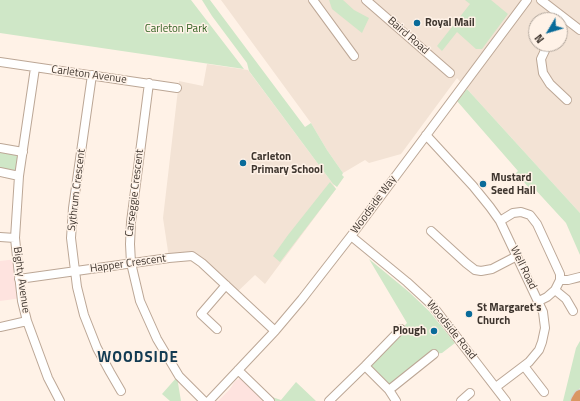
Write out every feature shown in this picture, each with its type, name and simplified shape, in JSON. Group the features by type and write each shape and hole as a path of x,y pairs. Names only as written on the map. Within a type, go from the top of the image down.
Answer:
{"highway":[{"path":"577,401 580,396"}],"street":[{"path":"313,0 354,56"},
{"name":"Baird Road","path":"366,0 450,73"},
{"name":"Woodside Way","path":"209,401 275,331 302,299 351,236 527,0"},
{"path":"541,0 553,12"},
{"path":"568,24 580,30"},
{"path":"544,52 541,60 543,74 550,84 566,100"},
{"name":"Carleton Avenue","path":"0,62 177,88"},
{"name":"Bighty Avenue","path":"35,68 19,176 16,238 19,279 27,321 48,378 60,401"},
{"name":"Sythrum Crescent","path":"92,75 73,208 71,238 80,301 90,331 103,360 121,390"},
{"name":"Carseggie Crescent","path":"149,83 130,222 131,263 140,301 157,339 179,376 204,401"},
{"name":"Well Road","path":"426,135 464,176 500,221 539,301 545,319 544,335 534,357 496,388"},
{"path":"0,148 23,152"},
{"path":"0,172 19,176"},
{"path":"500,221 518,212 525,212 534,218 558,269 560,280 555,290 547,297 539,301"},
{"path":"432,231 466,264 475,270 481,271 492,269 517,256"},
{"name":"Woodside Road","path":"351,236 407,282 432,305 506,401"},
{"path":"0,237 16,238"},
{"name":"Happer Crescent","path":"19,279 192,256 198,259 275,331"},
{"path":"560,280 580,277"},
{"path":"216,328 201,314 226,285"},
{"path":"555,290 566,298 573,311"},
{"path":"0,327 27,321"},
{"path":"329,401 401,329"},
{"path":"389,390 434,354"},
{"path":"365,366 389,390 396,401"},
{"path":"524,366 544,392"},
{"path":"238,370 270,401"},
{"path":"461,401 470,393"}],"shaded area":[{"path":"221,0 580,0 580,213 457,78 401,154 369,163 365,160 343,173 311,123"},
{"name":"Carleton Primary School","path":"207,64 248,70 336,189 265,284 255,275 235,294 198,259 169,258 163,218 179,81 203,86"},
{"path":"17,259 22,298 0,301 0,261"},
{"path":"242,375 270,401 218,401"}],"green space":[{"name":"Carleton Park","path":"0,0 191,0 244,69 0,33"},
{"path":"202,0 210,0 305,127 311,123 343,173 342,175 344,177 337,187 333,184 249,71 247,63"},
{"path":"329,0 343,0 354,10 369,18 362,33 332,9"},
{"path":"465,0 491,0 508,14 482,49 476,49 457,32 442,51 437,46 470,4"},
{"path":"467,89 580,213 580,255 566,223 532,186 529,188 518,175 515,177 513,176 518,171 457,101"},
{"path":"0,150 19,153 16,173 0,169"},
{"path":"330,182 336,189 280,262 273,256"},
{"path":"369,259 409,292 429,311 455,343 442,353 434,354 389,390 365,366 407,323"},
{"path":"580,341 580,388 572,401 563,401 576,348"},
{"path":"177,377 181,401 170,401 162,394"},
{"path":"296,382 316,401 270,401 263,394 281,400"}],"place":[{"name":"Royal Mail","path":"417,23"},
{"name":"Carleton Primary School","path":"243,163"},
{"name":"Mustard Seed Hall","path":"483,184"},
{"name":"St Margaret's Church","path":"469,314"},
{"name":"Plough","path":"434,331"}],"district":[{"name":"WOODSIDE","path":"138,358"}]}
